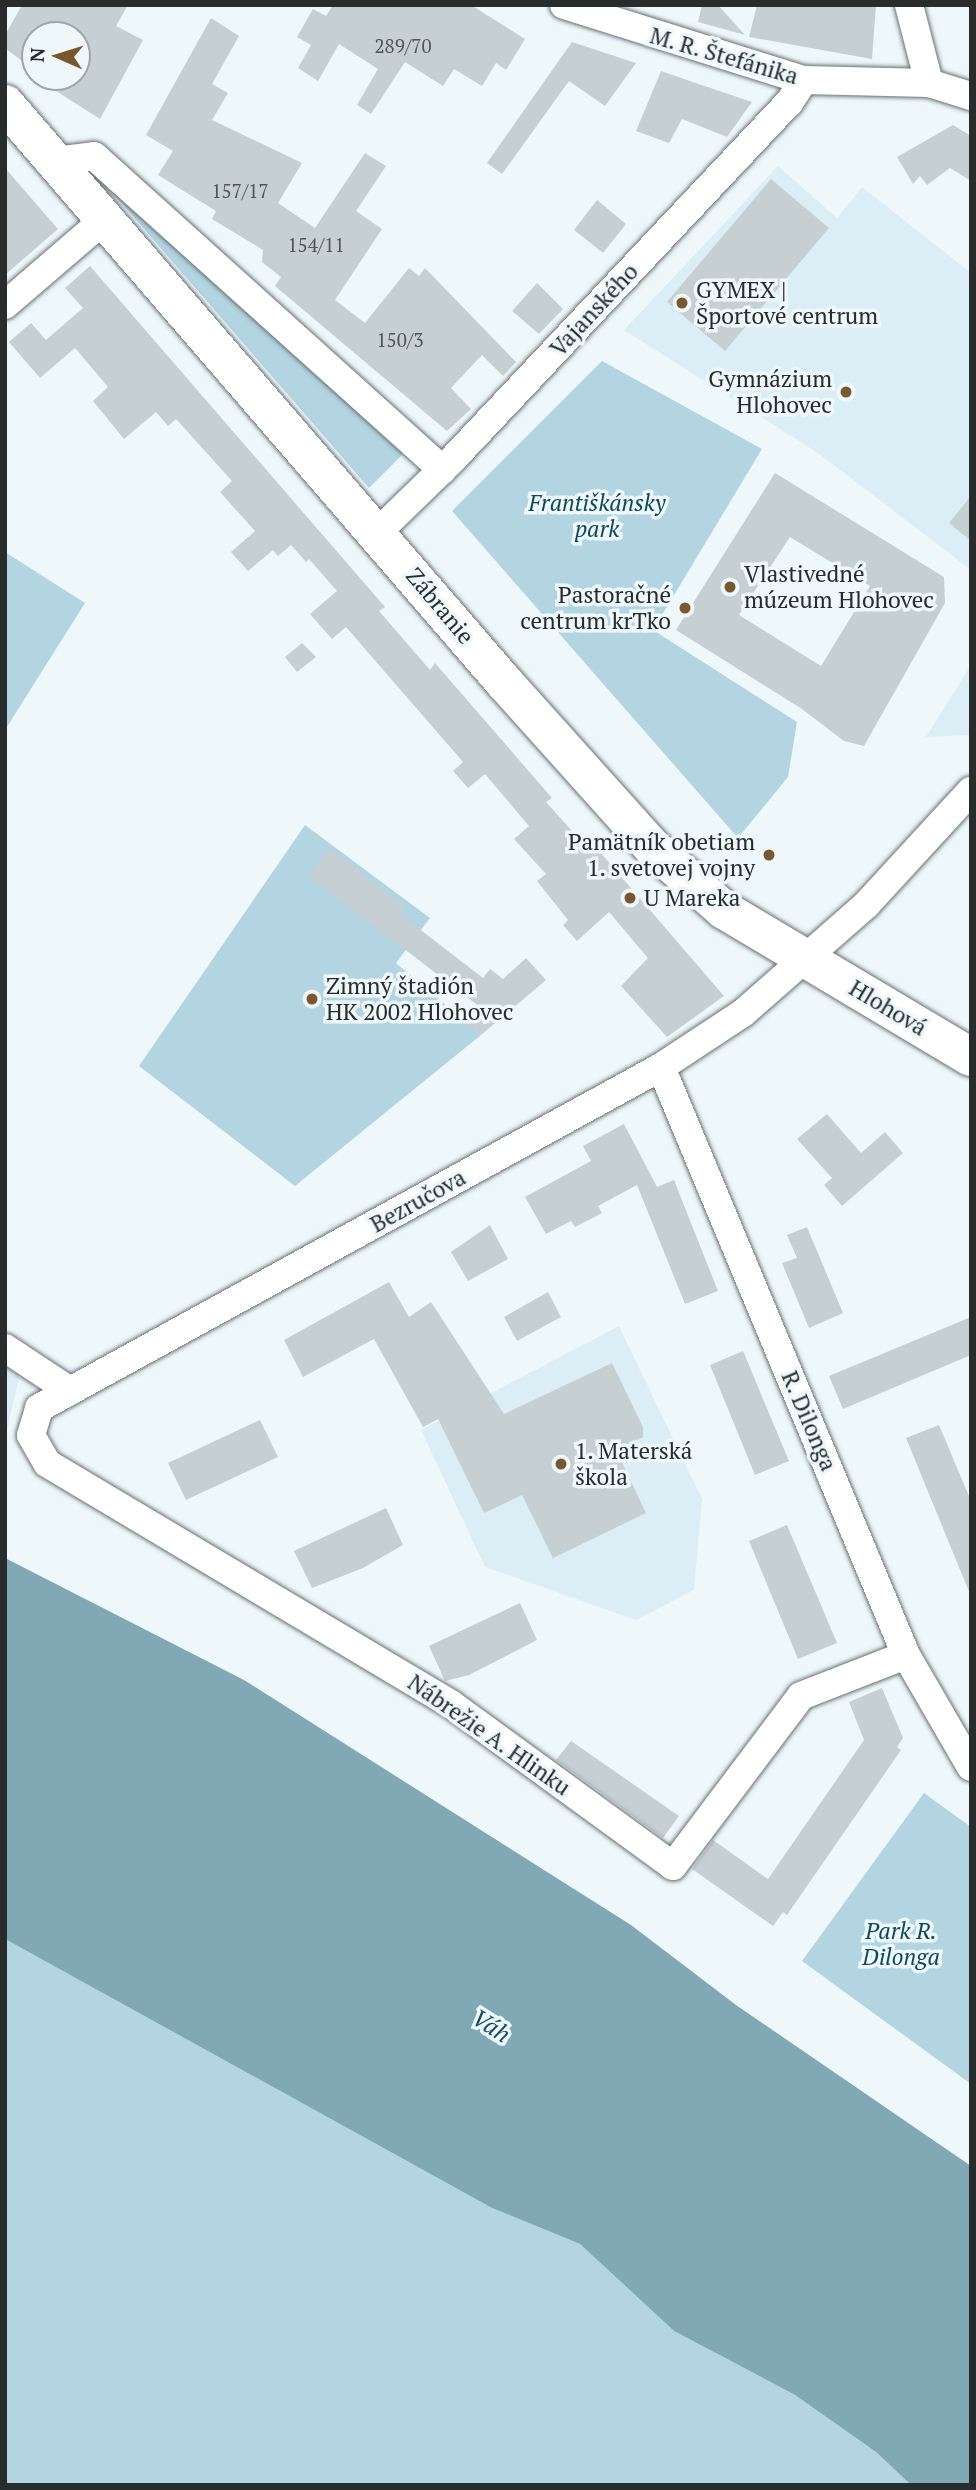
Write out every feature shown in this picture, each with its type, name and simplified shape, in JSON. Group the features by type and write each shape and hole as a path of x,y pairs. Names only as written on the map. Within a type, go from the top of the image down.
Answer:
{"main road":[{"name":"Zábranie","path":"5,104 652,847 707,898 806,957"},
{"name":"Hlohová","path":"806,957 971,1056"}],"street":[{"name":"M. R. Štefánika","path":"564,5 804,80 929,83 971,96"},
{"path":"909,5 929,83"},
{"name":"Vajanského","path":"377,533 443,470 789,103 804,80"},
{"path":"55,161 94,156 443,470"},
{"path":"5,305 105,219"},
{"name":"Bezručova","path":"31,1436 39,1408 661,1067 743,1013 866,905 971,792"},
{"name":"R. Dilonga","path":"661,1067 906,1655 971,1767"},
{"path":"5,1348 70,1391"},
{"name":"Nábrežie A. Hlinku","path":"31,1436 47,1463 451,1704 673,1866 801,1696 906,1655"}],"shaded area":[{"name":"Gymnázium Hlohovec","path":"778,166 837,218 862,187 971,273 971,570 818,453 624,330"},
{"path":"971,665 971,735 926,737"},
{"name":"1. Materská škola","path":"619,1326 702,1499 694,1590 636,1620 485,1567 421,1430"},
{"path":"5,1364 20,1373 5,1439"}],"green space":[{"path":"93,170 407,450 369,488"},
{"name":"Františkánsky park","path":"602,361 762,449 653,630 797,722 788,777 738,838 452,511"},
{"path":"5,552 85,603 5,730"},
{"name":"Zimný štadión HK 2002 Hlohovec","path":"305,825 430,918 396,963 481,1035 295,1186 139,1066"},
{"name":"Park R. Dilonga","path":"924,1793 971,1827 971,2084 802,1961"},
{"path":"5,1939 492,2208 580,2244 674,2331 795,2395 876,2452 911,2485 5,2485"}],"water":[{"name":"Váh","path":"5,1558 244,1680 631,1925 736,2005 971,2166 971,2485 911,2485 876,2452 795,2395 674,2331 580,2244 492,2208 5,1939"}],"building":[{"path":"22,5 128,5 116,26 143,40 100,119 56,91 91,91 91,21 21,21 21,60 5,48 5,35"},
{"path":"333,5 471,5 525,39 506,70 496,63 482,86 454,69 443,86 405,62 371,114 357,105 378,69 339,44 318,81 298,68 311,45 297,37 313,9 326,16"},
{"path":"702,5 718,5 745,35 698,22"},
{"path":"757,5 876,5 872,59 749,37"},
{"path":"211,18 239,36 212,84 228,93 212,120 302,163 278,203 315,228 365,153 386,166 356,211 382,229 335,300 365,323 409,268 419,276 425,268 516,362 503,376 482,355 451,388 471,409 447,431 275,286 281,277 262,262 263,250 212,219 216,211 158,175 173,151 146,135"},
{"path":"572,42 636,63 605,106 569,81 502,174 487,163"},
{"path":"661,71 752,102 727,137 682,119 669,143 636,131"},
{"path":"953,125 971,136 971,181 950,168 927,185 920,176 913,184 897,157"},
{"path":"5,168 58,229 5,275"},
{"path":"771,179 829,228 725,351 667,302"},
{"path":"597,200 626,224 603,253 574,230"},
{"path":"90,266 385,607 379,611 430,670 435,663 552,798 546,802 582,842 587,837 724,996 667,1037 621,986 648,958 609,912 577,941 563,925 568,920 537,881 546,874 514,839 529,826 485,774 468,788 453,771 463,762 346,627 332,639 310,614 337,591 309,559 306,562 291,545 278,556 273,550 248,571 231,552 255,531 220,492 232,481 176,419 168,426 156,412 124,439 93,401 108,387 75,348 40,378 9,342 31,323 46,340 83,308 65,288"},
{"path":"537,283 563,309 539,334 512,311"},
{"path":"775,473 944,577 945,603 864,746 844,741 802,709 676,630","holes":["790,537 870,586 821,666 739,615"]},
{"path":"971,496 971,541 949,523"},
{"path":"302,643 316,657 297,672 285,657"},
{"path":"329,849 405,907 400,914 483,978 490,969 503,979 526,958 546,980 481,1035 463,1021 476,1004 309,876"},
{"path":"827,1114 861,1153 885,1132 903,1153 842,1206 824,1185 832,1178 797,1139"},
{"path":"624,1124 657,1187 674,1180 718,1291 685,1304 637,1185 598,1206 602,1213 575,1227 571,1221 546,1234 525,1197 591,1161 583,1146"},
{"path":"490,1225 508,1259 468,1281 451,1252"},
{"path":"807,1227 843,1313 809,1328 782,1263 797,1258 787,1235"},
{"path":"389,1282 409,1317 431,1302 504,1414 612,1363 643,1427 643,1437 616,1450 646,1513 553,1558 522,1495 484,1513 438,1419 423,1427 374,1339 303,1377 284,1340"},
{"path":"548,1292 561,1317 517,1341 504,1317"},
{"path":"971,1317 971,1355 843,1409 829,1376"},
{"path":"743,1351 789,1461 755,1475 710,1365"},
{"path":"260,1420 278,1457 186,1500 168,1463"},
{"path":"939,1425 971,1501 970,1594 906,1438"},
{"path":"386,1508 403,1545 363,1568 312,1588 294,1551"},
{"path":"787,1525 837,1643 798,1659 749,1541"},
{"path":"520,1603 537,1640 469,1675 445,1681 429,1646"},
{"path":"882,1688 903,1738 897,1747 901,1750 787,1915 783,1912 773,1926 692,1869 713,1840 768,1879 864,1740 849,1702"},
{"path":"571,1741 679,1816 663,1838 556,1760"}],"place":[{"name":"GYMEX | Športové centrum","path":"682,303"},
{"name":"Gymnázium Hlohovec","path":"846,392"},
{"name":"Vlastivedné múzeum Hlohovec","path":"730,587"},
{"name":"Pastoračné centrum krTko","path":"685,608"},
{"name":"Pamätník obetiam 1. svetovej vojny","path":"769,855"},
{"name":"U Mareka","path":"630,898"},
{"name":"Zimný štadión HK 2002 Hlohovec","path":"312,999"},
{"name":"1. Materská škola","path":"561,1464"}]}
